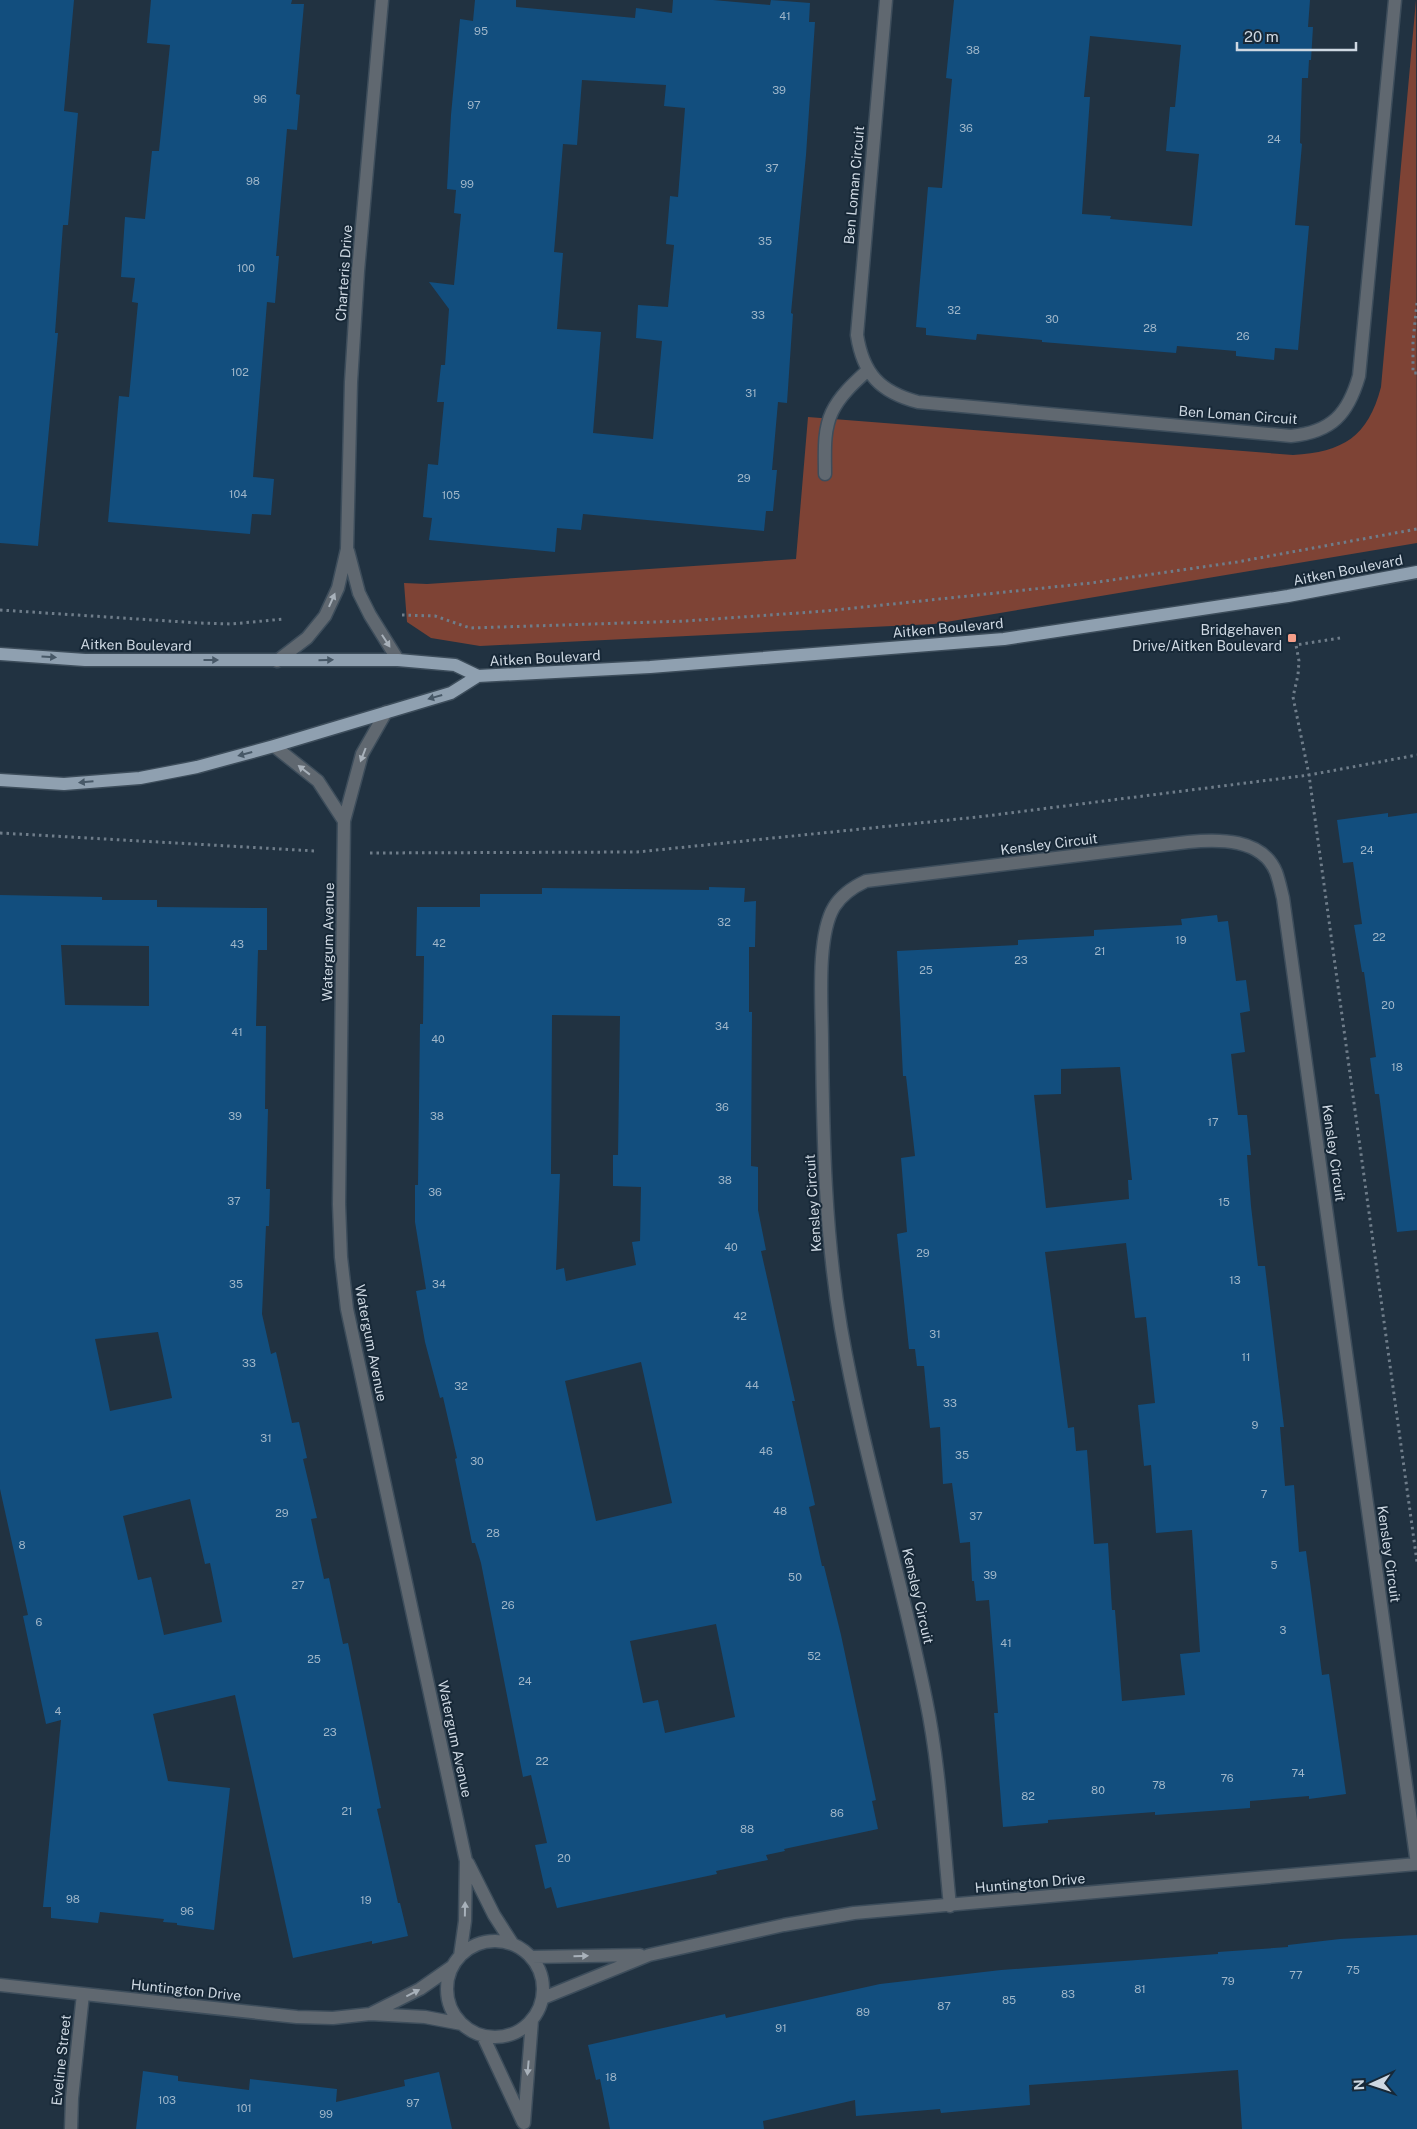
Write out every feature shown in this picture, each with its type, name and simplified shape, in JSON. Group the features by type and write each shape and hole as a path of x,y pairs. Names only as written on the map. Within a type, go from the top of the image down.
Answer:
{"main road":[{"name":"Aitken Boulevard","path":"0,654 85,660 398,660 455,665 478,676 650,667 1004,639 1240,604 1417,572"},
{"name":"Aitken Boulevard","path":"0,780 64,784 140,778 197,767 451,693 478,676"}],"street":[{"name":"Charteris Drive","path":"347,548 351,382 382,0"},
{"name":"Ben Loman Circuit","path":"886,0 857,335 860,354 868,370 882,386 900,397 918,402 1292,436 1322,429 1337,420 1354,395 1360,376 1395,0"},
{"path":"824,474 826,435 832,412 845,393 868,370"},
{"path":"347,548 359,594 370,616 398,660"},
{"path":"277,661 307,638 326,616 338,588 347,548"},
{"name":"Watergum Avenue","path":"386,712 362,754 344,821 339,1204 341,1257 347,1309 466,1861 465,1921 456,1961"},
{"path":"274,746 318,781 344,821"},
{"name":"Kensley Circuit","path":"950,1906 938,1784 927,1704 854,1394 838,1308 830,1234 823,1130 822,960 826,929 833,907 848,890 866,881 1188,842 1218,840 1241,844 1262,854 1275,870 1283,898 1417,1864"},
{"name":"Watergum Avenue","path":"466,1861 494,1915 512,1943"},
{"name":"Huntington Drive","path":"543,1998 648,1955 784,1925 854,1913 1417,1864"},
{"path":"498,1940 512,1943 532,1957 539,1969 543,1983 543,1998 532,2020 522,2029 510,2035 484,2036 462,2024 453,2011 448,1996 448,1981 456,1961 471,1947 484,1942 498,1940"},
{"name":"Huntington Drive","path":"532,1957 648,1955"},
{"name":"Huntington Drive","path":"370,2014 420,1989 456,1961"},
{"name":"Huntington Drive","path":"0,1986 297,2018 333,2018 370,2014 425,2017 462,2024"},
{"name":"Eveline Street","path":"71,2129 72,2098 83,1994"},
{"path":"524,2126 532,2020"},
{"path":"484,2036 524,2126"}],"path":[{"path":"1417,303 1413,373 1417,373"},
{"path":"370,616 435,616 470,628 686,622 826,612 1091,583 1237,562 1417,529"},
{"path":"0,610 232,624 326,616"},
{"path":"1340,638 1296,644 1299,661 1293,697 1309,775 1417,1562"},
{"path":"0,833 344,853 638,852 978,817 1309,775 1417,755"}],"shaded area":[{"path":"1416,0 1417,543 934,624 480,646 431,638 407,622 404,583 427,584 796,559 808,417 1293,455 1326,450 1351,439 1361,430 1369,418 1381,387"}],"building":[{"path":"0,0 74,0 64,111 78,113 68,225 63,225 55,333 58,333 38,546 0,543"},
{"path":"151,0 292,0 291,4 304,4 296,94 300,95 297,130 287,129 276,256 279,256 275,303 267,302 253,477 274,479 271,515 252,514 250,534 108,522 119,396 129,397 138,303 132,302 135,278 121,277 125,217 145,219 152,151 159,151 170,45 147,43"},
{"path":"475,0 516,0 516,7 635,18 636,8 672,13 673,0 713,0 770,5 771,0 810,3 809,22 815,22 806,155 791,313 793,314 787,403 778,402 772,470 777,470 773,511 766,511 764,531 583,514 581,530 557,528 555,552 429,540 432,518 423,517 428,464 438,465 444,402 437,402 441,365 445,365 449,309 429,282 454,285 461,214 454,213 456,190 447,189 451,115 460,19 473,21","holes":["582,80 666,85 664,106 685,108 678,197 670,196 666,244 674,245 668,307 638,305 636,338 662,341 653,439 593,433 601,332 557,329 563,253 554,252 563,144 577,145"]},
{"path":"954,0 1310,0 1308,27 1313,27 1311,60 1309,60 1308,78 1302,78 1300,143 1302,144 1295,225 1309,226 1298,350 1275,348 1274,360 1236,356 1236,351 1177,346 1176,353 1042,342 1042,340 977,334 976,340 926,335 926,328 916,327 928,187 942,188 952,79 946,78","holes":["1090,36 1181,45 1175,107 1170,107 1166,151 1199,154 1192,226 1110,219 1111,216 1082,214 1090,97 1084,97"]},
{"path":"1388,813 1388,817 1417,813 1417,1230 1397,1232 1379,1094 1375,1094 1370,1058 1376,1057 1364,972 1362,972 1354,925 1362,924 1353,862 1343,863 1337,820"},
{"path":"709,887 745,888 744,902 756,901 755,947 749,947 749,1012 752,1012 751,1166 758,1167 758,1210 766,1250 761,1251 795,1401 792,1401 815,1505 809,1507 822,1566 824,1566 841,1635 876,1800 872,1801 878,1829 784,1849 785,1851 766,1855 768,1860 716,1871 717,1874 557,1908 551,1887 545,1889 535,1845 547,1843 531,1775 523,1777 481,1563 475,1543 472,1543 455,1459 457,1458 443,1397 440,1398 425,1342 416,1291 426,1289 415,1222 415,1185 418,1185 420,1024 423,1024 424,956 416,956 417,907 480,907 480,894 542,894 542,888 709,890","holes":["552,1015 620,1016 618,1155 613,1155 613,1186 641,1187 640,1241 632,1242 636,1265 566,1281 564,1268 556,1270 560,1174 551,1174","641,1362 672,1503 596,1521 565,1381","716,1624 735,1717 665,1733 658,1700 643,1703 630,1641"]},
{"path":"0,895 102,897 102,900 157,900 157,907 267,908 267,950 258,950 256,1026 266,1026 265,1109 268,1109 266,1189 270,1189 269,1226 266,1226 262,1314 271,1354 276,1352 292,1423 299,1422 307,1458 303,1459 317,1518 311,1519 324,1579 329,1578 343,1644 348,1643 381,1808 377,1809 398,1903 400,1903 408,1936 372,1944 372,1941 293,1958 235,1695 153,1714 168,1781 230,1788 214,1930 163,1922 164,1919 100,1912 98,1923 51,1918 51,1907 43,1907 61,1720 46,1724 23,1616 28,1615 0,1489","holes":["61,945 149,946 149,1006 65,1005","158,1332 172,1398 110,1411 95,1339","190,1499 205,1564 210,1563 222,1622 164,1635 151,1577 138,1580 123,1516"]},
{"path":"1217,915 1218,922 1228,921 1236,981 1246,980 1250,1011 1240,1013 1245,1052 1231,1054 1238,1115 1247,1115 1251,1155 1247,1155 1251,1206 1258,1266 1265,1266 1284,1427 1280,1427 1285,1486 1294,1485 1299,1552 1306,1551 1322,1675 1329,1674 1346,1794 1309,1799 1309,1796 1250,1801 1250,1808 1155,1815 1155,1812 1048,1820 1048,1823 1003,1827 994,1713 998,1713 989,1600 976,1601 974,1581 972,1581 970,1542 960,1543 952,1483 943,1484 940,1427 930,1428 924,1366 917,1366 915,1349 909,1349 897,1234 907,1232 901,1158 915,1156 906,1076 903,1076 897,951 1018,945 1018,940 1094,936 1094,930 1182,925 1181,919","holes":["1120,1067 1132,1180 1128,1180 1129,1199 1046,1208 1034,1095 1061,1094 1061,1069","1126,1243 1135,1318 1146,1317 1155,1403 1138,1405 1144,1466 1151,1465 1156,1533 1192,1530 1200,1652 1180,1654 1185,1695 1122,1701 1115,1610 1112,1610 1108,1543 1094,1544 1087,1450 1076,1451 1074,1427 1068,1428 1045,1252"]},
{"path":"1417,1935 1417,2129 1242,2129 1238,2070 1029,2085 1030,2105 941,2113 940,2109 856,2116 855,2100 763,2121 764,2129 610,2129 600,2079 596,2080 588,2045 725,2014 726,2018 880,1984 1001,1970 1218,1954 1218,1952 1288,1947 1288,1945 1340,1939"},
{"path":"143,2071 178,2076 178,2081 249,2090 250,2079 337,2089 336,2102 405,2086 404,2080 439,2072 452,2129 136,2129"}],"place":[{"name":"Bridgehaven Drive/Aitken Boulevard","path":"1292,638"}]}
